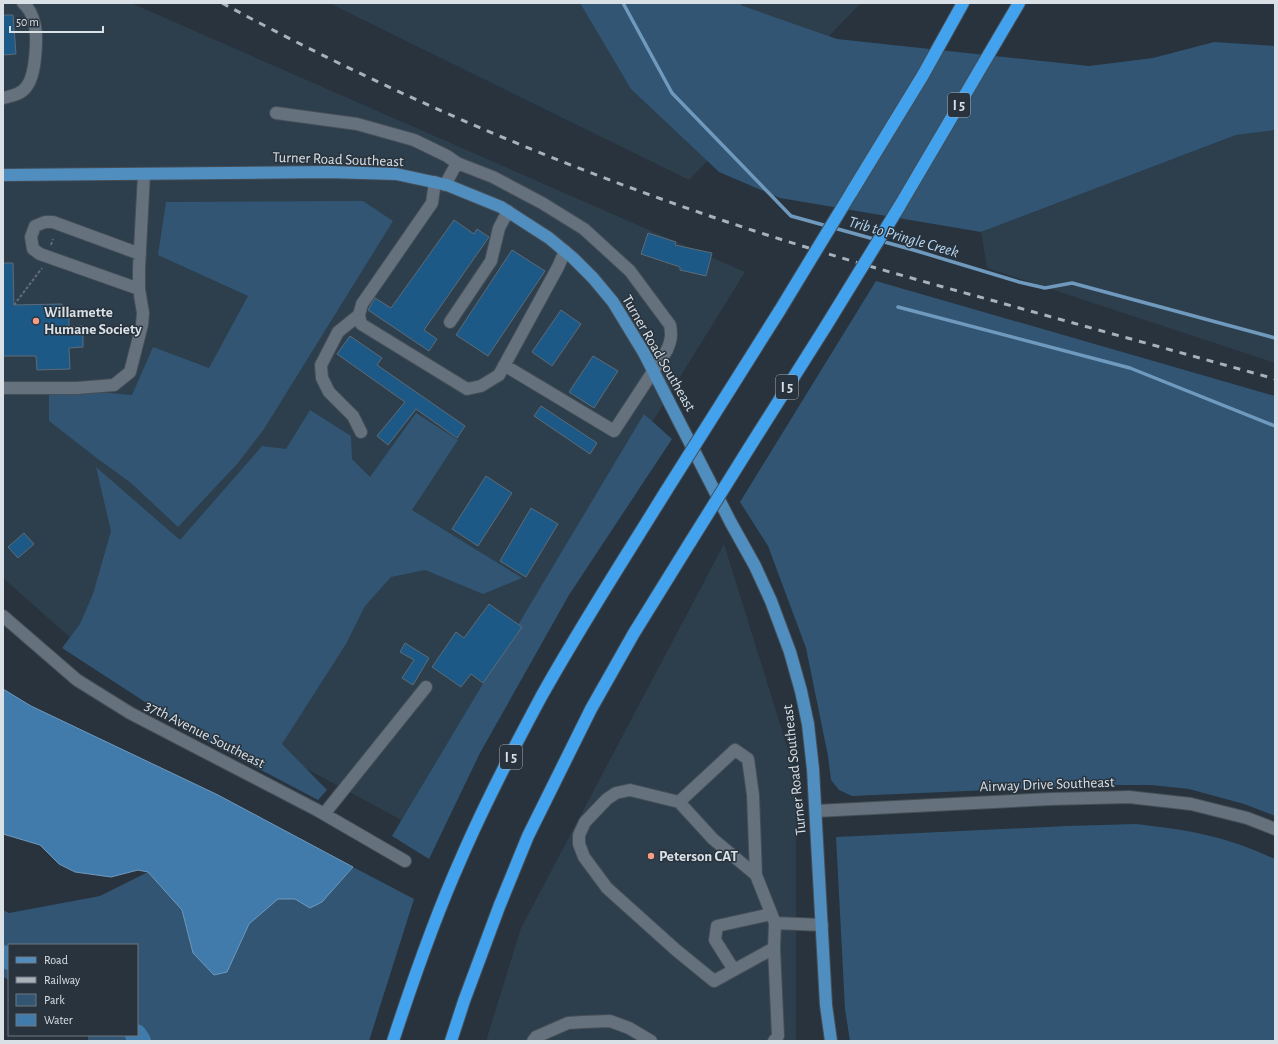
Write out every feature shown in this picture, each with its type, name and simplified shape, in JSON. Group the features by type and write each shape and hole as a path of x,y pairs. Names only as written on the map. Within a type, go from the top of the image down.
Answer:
{"highway":[{"name":"I 5","path":"393,1041 426,945 460,862 482,813 542,697 585,622 780,310 923,75 963,3"},
{"name":"I 5","path":"451,1041 464,1001 499,907 528,836 591,710 634,633 899,207 1019,3"}],"main road":[{"name":"Turner Road Southeast","path":"3,175 396,174 440,184 473,195 508,211 549,238 593,278 613,302 653,370 731,524 755,566 782,628 790,652 801,691 808,724 813,769 826,1005 831,1041"}],"street":[{"path":"3,98 17,94 27,87 34,72 36,46 35,23 29,8 24,3"},
{"path":"276,113 357,124 400,135 447,156 457,163 494,177 542,203 584,229 630,271 670,325 671,341 667,350 614,431 504,365"},
{"path":"457,163 440,184 432,203 362,304 359,315 361,324 467,389 481,386 499,375 565,252"},
{"path":"3,388 78,388 114,385 130,372 142,325 143,313 140,289 140,254 144,174"},
{"path":"450,322 491,261 500,228 508,211"},
{"path":"140,254 53,222 45,222 35,226 31,237 33,249 40,254 140,289"},
{"path":"359,315 338,332 321,365 322,378 329,392 353,416 361,432"},
{"name":"37th Avenue Southeast","path":"3,616 77,680 102,696 130,713 324,814 405,861"},
{"path":"324,814 426,686"},
{"path":"679,802 735,750 748,760 753,795 756,875 773,919 778,1036 774,1041"},
{"path":"756,875 713,839 679,802 630,790 616,793 607,799 585,822 578,835 579,844 584,857 607,888 714,982 774,948"},
{"name":"Airway Drive Southeast","path":"816,811 1129,797 1167,800 1191,804 1247,818 1275,829"},
{"path":"734,970 715,940 717,926 773,919 822,925"},
{"path":"533,1041 536,1037 568,1023 603,1021 610,1021 629,1028 651,1041"}],"path":[{"path":"14,305 42,269 54,239"}],"shaded area":[{"path":"3,3 131,3 745,272 405,822 82,648 3,578"},
{"path":"329,3 861,3 689,180"},
{"path":"1275,130 1275,363 987,268 981,232 1236,135"},
{"path":"724,544 796,775 796,1041 486,1041 521,928"}],"green space":[{"path":"580,3 739,3 743,6 837,39 1089,66 1153,58 1214,42 1275,46 1275,130 1236,135 981,232 780,198 719,172 631,89"},
{"path":"363,201 393,221 264,429 238,463 178,527 131,483 49,421 49,392 97,392 132,395 153,347 209,368 248,296 158,255 166,202"},
{"path":"876,281 1275,396 1275,816 1244,804 1189,789 1151,785 1100,785 852,796 839,790 831,780 828,756 806,648 768,546 740,502"},
{"path":"310,410 351,436 352,459 370,477 416,413 458,440 412,510 522,578 483,594 425,570 391,577 365,606 346,644 282,744 327,790 318,800 202,739 62,648 80,624 93,594 111,531 96,467 180,540 262,446 286,449"},
{"path":"644,414 672,439 569,595 480,753 429,859 392,836"},
{"path":"1136,824 1180,830 1215,837 1241,845 1275,859 1275,1041 850,1041 845,1009 836,837"},
{"path":"353,867 414,899 369,1041 88,1041 88,1036 138,1036 138,944 8,944 8,980 3,977 3,910 9,913 100,896 148,872 182,910 193,953 227,972 249,924 278,899 322,902"}],"water":[{"path":"3,689 31,706 218,795 353,867 322,902 310,908 295,899 278,899 249,924 227,972 214,975 193,953 182,910 148,872 138,870 111,877 75,872 59,864 40,845 3,834"}],"building":[{"path":"3,15 13,15 16,54 3,55"},
{"path":"454,220 474,234 477,229 489,237 424,330 437,339 429,351 368,310 375,298 391,308"},
{"path":"648,233 676,242 675,245 712,253 706,276 680,270 680,267 641,254"},
{"path":"512,250 545,271 488,356 456,335"},
{"name":"Willamette Humane Society","path":"3,263 13,263 14,305 62,304 62,317 69,316 69,327 83,326 83,347 69,348 70,369 37,370 36,356 3,356"},
{"path":"561,310 581,324 552,366 532,352"},
{"path":"350,336 382,358 377,365 465,426 457,438 416,409 388,445 377,436 405,402 337,354"},
{"path":"593,356 618,371 594,408 569,392"},
{"path":"541,406 597,443 590,454 534,416"},
{"path":"486,476 512,493 478,546 452,529"},
{"path":"531,508 558,524 526,577 500,561"},
{"path":"24,533 34,544 18,558 8,547"},
{"path":"489,604 522,627 483,683 471,674 461,687 432,667 456,632 464,638"},
{"path":"405,643 429,658 413,685 402,678 414,660 400,652"}],"waterway":[{"name":"Trib to Pringle Creek","path":"623,3 672,93 791,216 917,251 1019,282 1045,288 1072,283 1275,338"},
{"path":"898,307 1130,368 1275,426"},
{"path":"3,956 8,958"},
{"path":"137,1036 140,1041"}],"railway":[{"path":"222,3 280,34 397,91 517,143 639,191 701,213 849,260 1275,379"}],"place":[{"name":"Willamette Humane Society","path":"36,321"},
{"name":"Peterson CAT","path":"651,856"}]}
